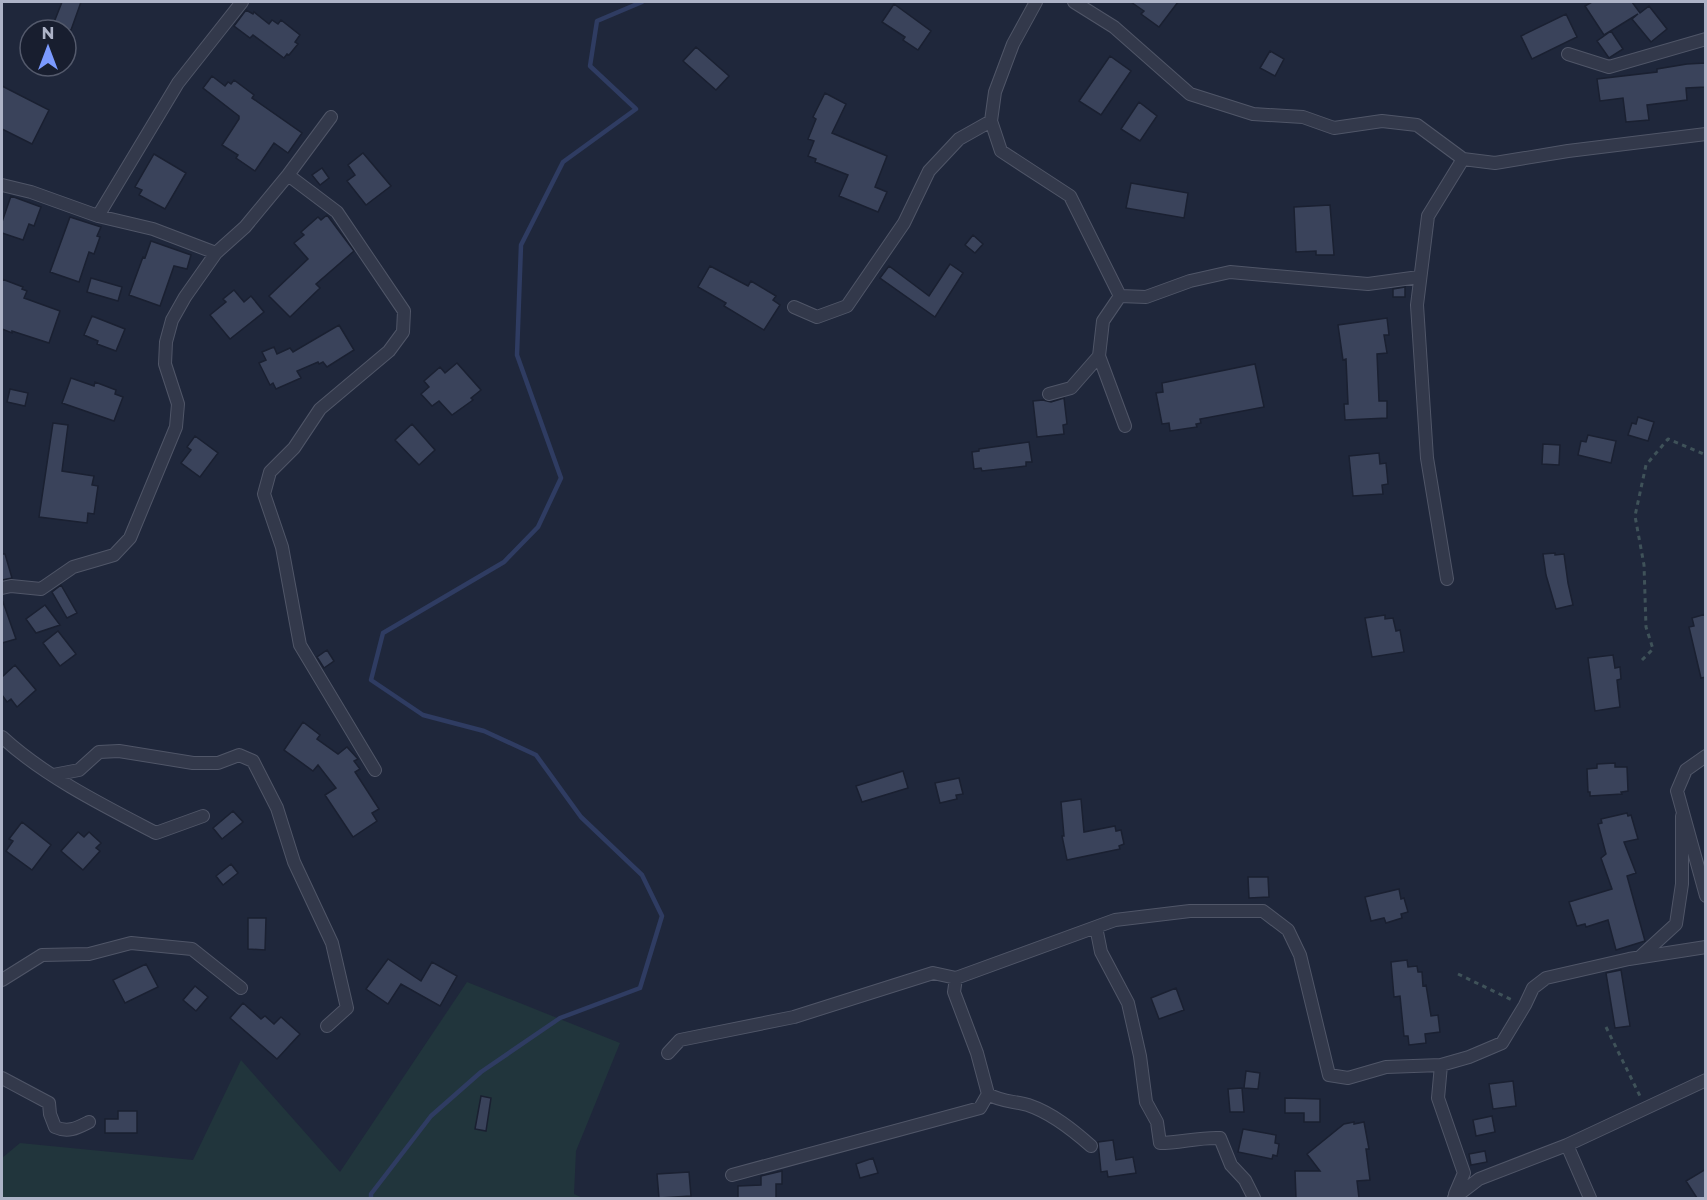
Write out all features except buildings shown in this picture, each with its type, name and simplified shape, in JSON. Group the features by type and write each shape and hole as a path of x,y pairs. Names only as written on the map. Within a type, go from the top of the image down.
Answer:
{"street":[{"path":"98,216 178,83 242,2"},
{"path":"1036,2 1013,44 995,92 991,121 1001,151 1070,196 1120,296"},
{"path":"1074,2 1114,27 1190,94 1253,114 1303,117 1334,128 1382,121 1417,125 1463,159 1495,163 1706,134"},
{"path":"1569,54 1608,67 1706,39"},
{"path":"2,588 10,586 41,589 73,567 114,555 130,538 176,427 178,405 165,364 166,342 172,320 216,253 245,227 288,175 331,117"},
{"path":"794,307 817,317 847,306 904,223 929,171 959,139 991,121"},
{"path":"1447,579 1427,458 1417,304 1428,216 1463,159"},
{"path":"288,175 337,212 404,311 403,332 389,351 320,409 294,448 270,472 264,494 282,547 300,645 375,770"},
{"path":"2,185 31,192 98,216 153,230 216,253"},
{"path":"1120,296 1146,297 1190,281 1230,272 1368,284 1419,277"},
{"path":"1120,296 1103,321 1099,356 1125,426"},
{"path":"1049,394 1071,388 1099,356"},
{"path":"2,737 24,758 156,834 202,816"},
{"path":"53,775 78,770 99,752 119,751 193,763 218,763 239,756 254,761 278,808 294,862 332,943 347,1008 327,1026"},
{"path":"1706,756 1686,770 1677,790 1682,816 1692,842 1706,896"},
{"path":"1639,957 1676,924 1682,884 1682,816"},
{"path":"668,1053 680,1040 794,1017 933,973 956,978 1115,920 1190,911 1263,911 1288,930 1300,955 1329,1075 1348,1078 1386,1068 1441,1065 1469,1057 1502,1042 1533,988 1545,978 1639,957 1706,948"},
{"path":"1096,927 1101,952 1128,1003 1140,1056 1146,1102 1157,1122 1160,1143 1220,1138 1231,1166 1245,1180 1254,1198"},
{"path":"2,980 42,955 89,954 131,943 192,949 241,987"},
{"path":"956,978 954,992 977,1053 988,1094 998,1100 1028,1105 1067,1125 1091,1146"},
{"path":"1441,1065 1438,1098 1464,1173 1453,1198"},
{"path":"2,1078 49,1103 55,1127 63,1131 75,1129 89,1122"},
{"path":"1453,1198 1479,1179 1568,1145 1706,1080"},
{"path":"732,1175 980,1108 988,1094"},
{"path":"1568,1145 1590,1198"}],"path":[{"path":"1642,660 1653,649 1646,627 1644,565 1635,516 1646,465 1668,439 1706,455"},
{"path":"1458,974 1488,990 1525,1005"},
{"path":"1606,1027 1646,1108"}],"shaded area":[{"path":"467,982 620,1043 576,1151 574,1194 583,1198 2,1198 2,1158 20,1143 193,1160 241,1060 340,1172"}],"waterway":[{"path":"371,1198 371,1194 431,1116 481,1072 560,1018 640,988 662,916 642,875 581,817 536,755 484,731 423,715 371,680 383,633 504,562 538,527 561,478 517,355 521,245 563,162 636,109 590,66 597,21 642,2"}]}
